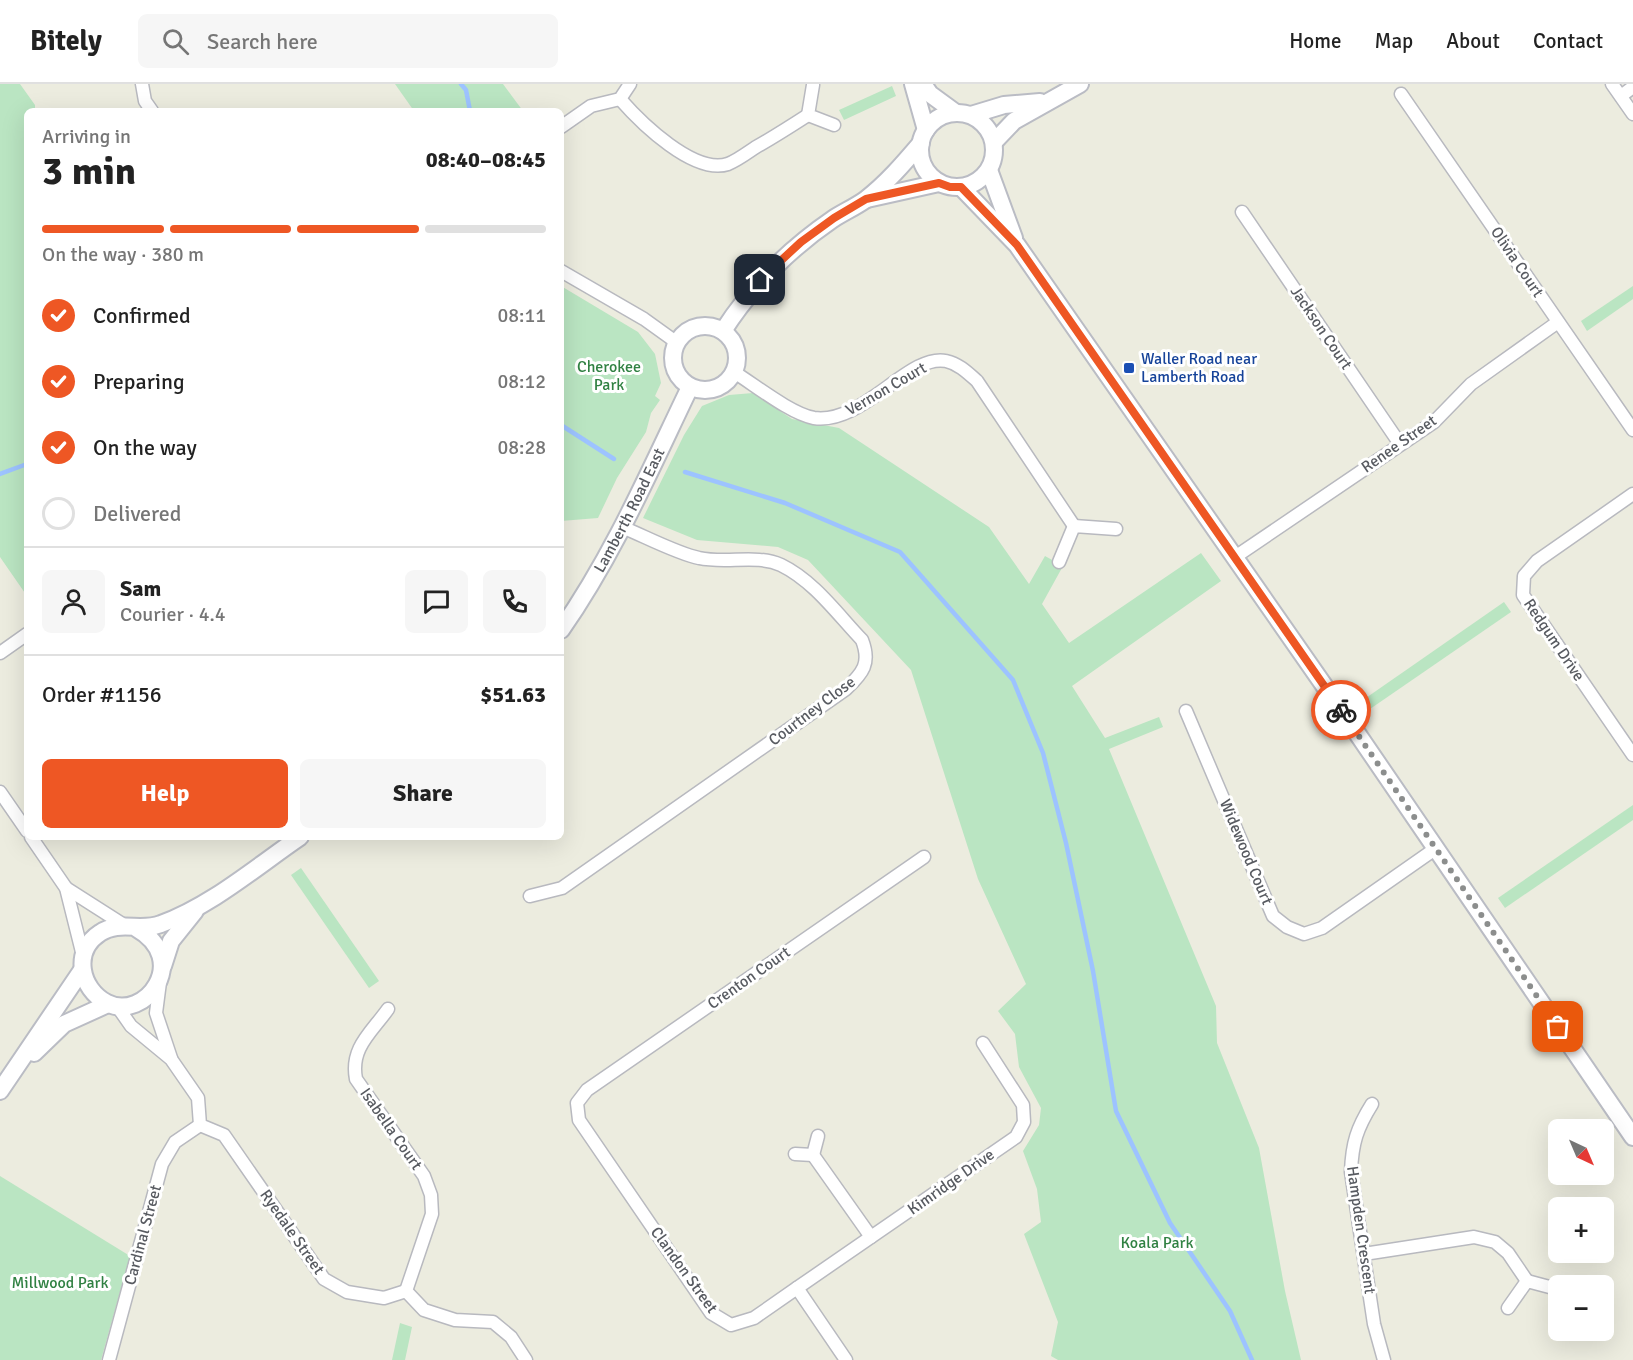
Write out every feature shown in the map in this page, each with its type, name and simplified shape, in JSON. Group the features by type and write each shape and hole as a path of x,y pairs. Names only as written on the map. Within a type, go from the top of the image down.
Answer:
{"street":[{"path":"142,84 145,101 150,108"},
{"path":"564,125 591,106 620,99 630,84"},
{"path":"913,84 923,137 920,155 923,166 930,176 950,187 961,187 977,182 989,170 995,152 989,130 981,121 930,94 923,84"},
{"path":"994,142 1014,121 1080,84"},
{"path":"1612,84 1633,114"},
{"path":"620,99 638,119 668,143 701,162 718,165 736,161 808,115 813,85"},
{"path":"1621,96 1633,87"},
{"name":"Olivia Court","path":"1401,94 1633,430"},
{"path":"723,330 760,280 801,242 834,218 866,199 898,169 934,121 945,115 964,114 1004,105 1047,101"},
{"path":"808,115 834,125"},
{"path":"989,170 1017,245"},
{"path":"866,199 939,183"},
{"path":"961,187 1017,245 1633,1137"},
{"name":"Jackson Court","path":"1242,212 1401,444"},
{"path":"564,273 644,319 676,342"},
{"name":"Renee Street","path":"1234,557 1434,422 1471,384 1558,322"},
{"path":"714,326 723,330 732,339 737,349 734,372 720,387 710,390 690,387 675,372 672,362 676,342 692,327 714,326"},
{"name":"Vernon Court","path":"734,372 793,410 814,418 827,418 846,414 921,365 944,360 960,366 977,381 1074,526"},
{"name":"Lamberth Road East","path":"564,626 588,592 690,387"},
{"name":"Redgum Drive","path":"1633,494 1536,561 1524,576 1523,595 1633,755"},
{"path":"1059,562 1074,526 1116,529"},
{"name":"Courtney Close","path":"530,896 562,888 699,794 846,689 858,678 867,660 862,640 805,580 781,565 769,561 714,561 697,558 622,527"},
{"path":"0,653 24,636"},
{"name":"Widewood Court","path":"1186,711 1273,916 1287,927 1304,934 1322,928 1435,849"},
{"path":"0,792 24,827"},
{"path":"33,840 66,888 84,980 91,992 113,1005 131,1026 171,1059 198,1098 200,1125"},
{"path":"0,1091 82,963 89,943 99,933 112,927 159,925 197,908 296,840"},
{"name":"Crenton Court","path":"577,1103 587,1090 924,857"},
{"path":"66,888 130,927 148,935 154,942 161,954 156,1013 171,1059"},
{"path":"10,1076 64,1024 113,1005 130,1005 143,1000 153,991 171,941 197,908"},
{"name":"Isabella Court","path":"388,1009 356,1052 354,1066 356,1079 424,1176 431,1195 432,1214 406,1291"},
{"name":"Kimridge Drive","path":"797,1288 1016,1137 1024,1122 1023,1104 983,1043"},
{"name":"Clandon Street","path":"577,1103 579,1120 711,1313 731,1325 754,1318 797,1288"},
{"name":"Hampden Crescent","path":"1372,1104 1359,1126 1352,1149 1351,1172 1374,1324 1384,1360"},
{"name":"Ryedale Street","path":"200,1125 224,1135 324,1279 347,1292 384,1298 406,1291"},
{"name":"Cardinal Street","path":"109,1360 162,1164 175,1143 200,1125"},
{"path":"813,1155 818,1136"},
{"path":"795,1154 813,1155"},
{"path":"813,1155 871,1237"},
{"path":"1364,1254 1474,1237 1495,1242 1508,1253 1527,1281 1548,1287"},
{"path":"1508,1308 1527,1281"},
{"path":"797,1288 846,1360"},
{"path":"406,1291 424,1310 455,1320 493,1322 511,1337 526,1360"}],"green space":[{"path":"0,84 20,84 35,105 35,108 24,108 24,592 0,557"},
{"path":"395,84 503,84 521,108 412,108"},
{"path":"892,86 896,96 844,120 839,110"},
{"path":"1633,286 1633,299 1587,331 1581,321"},
{"name":"Cherokee Park","path":"564,288 638,332 655,354 661,383 655,396 660,400 651,413 646,432 617,478 598,518 564,521"},
{"name":"Koala Park","path":"753,393 792,419 839,428 989,527 1029,584 1045,556 1063,566 1042,604 1069,643 1201,553 1221,581 1072,686 1105,738 1159,717 1163,727 1109,749 1216,1006 1217,1043 1259,1148 1285,1291 1301,1360 1058,1360 1051,1356 1058,1322 1024,1234 1041,1222 1037,1189 1023,1151 1039,1125 1041,1108 1019,1067 1015,1034 998,1011 1026,984 978,879 911,670 808,560 778,547 697,540 643,518 684,435 702,406 729,395"},
{"path":"1504,602 1511,612 1370,709 1363,700"},
{"path":"1633,805 1633,820 1505,908 1498,898"},
{"path":"301,868 379,981 369,988 291,875"},
{"name":"Millwood Park","path":"0,1176 130,1256 101,1360 0,1360"},
{"path":"400,1323 412,1327 405,1360 392,1360"}],"waterway":[{"path":"461,84 466,90 469,108"},
{"path":"564,427 614,459"},
{"path":"0,474 24,465"},
{"path":"685,472 785,503 900,552 1013,680 1043,753 1066,843 1093,971 1116,1111 1170,1223 1230,1311 1252,1360"}],"way so far":[{"path":"1341,710 1558,1027"}],"place":[{"name":"Waller Road near Lamberth Road","path":"1129,368"}],"route":[{"path":"760,280 801,242 834,218 866,199 939,183 950,187 961,187 1017,245 1341,710"}]}
